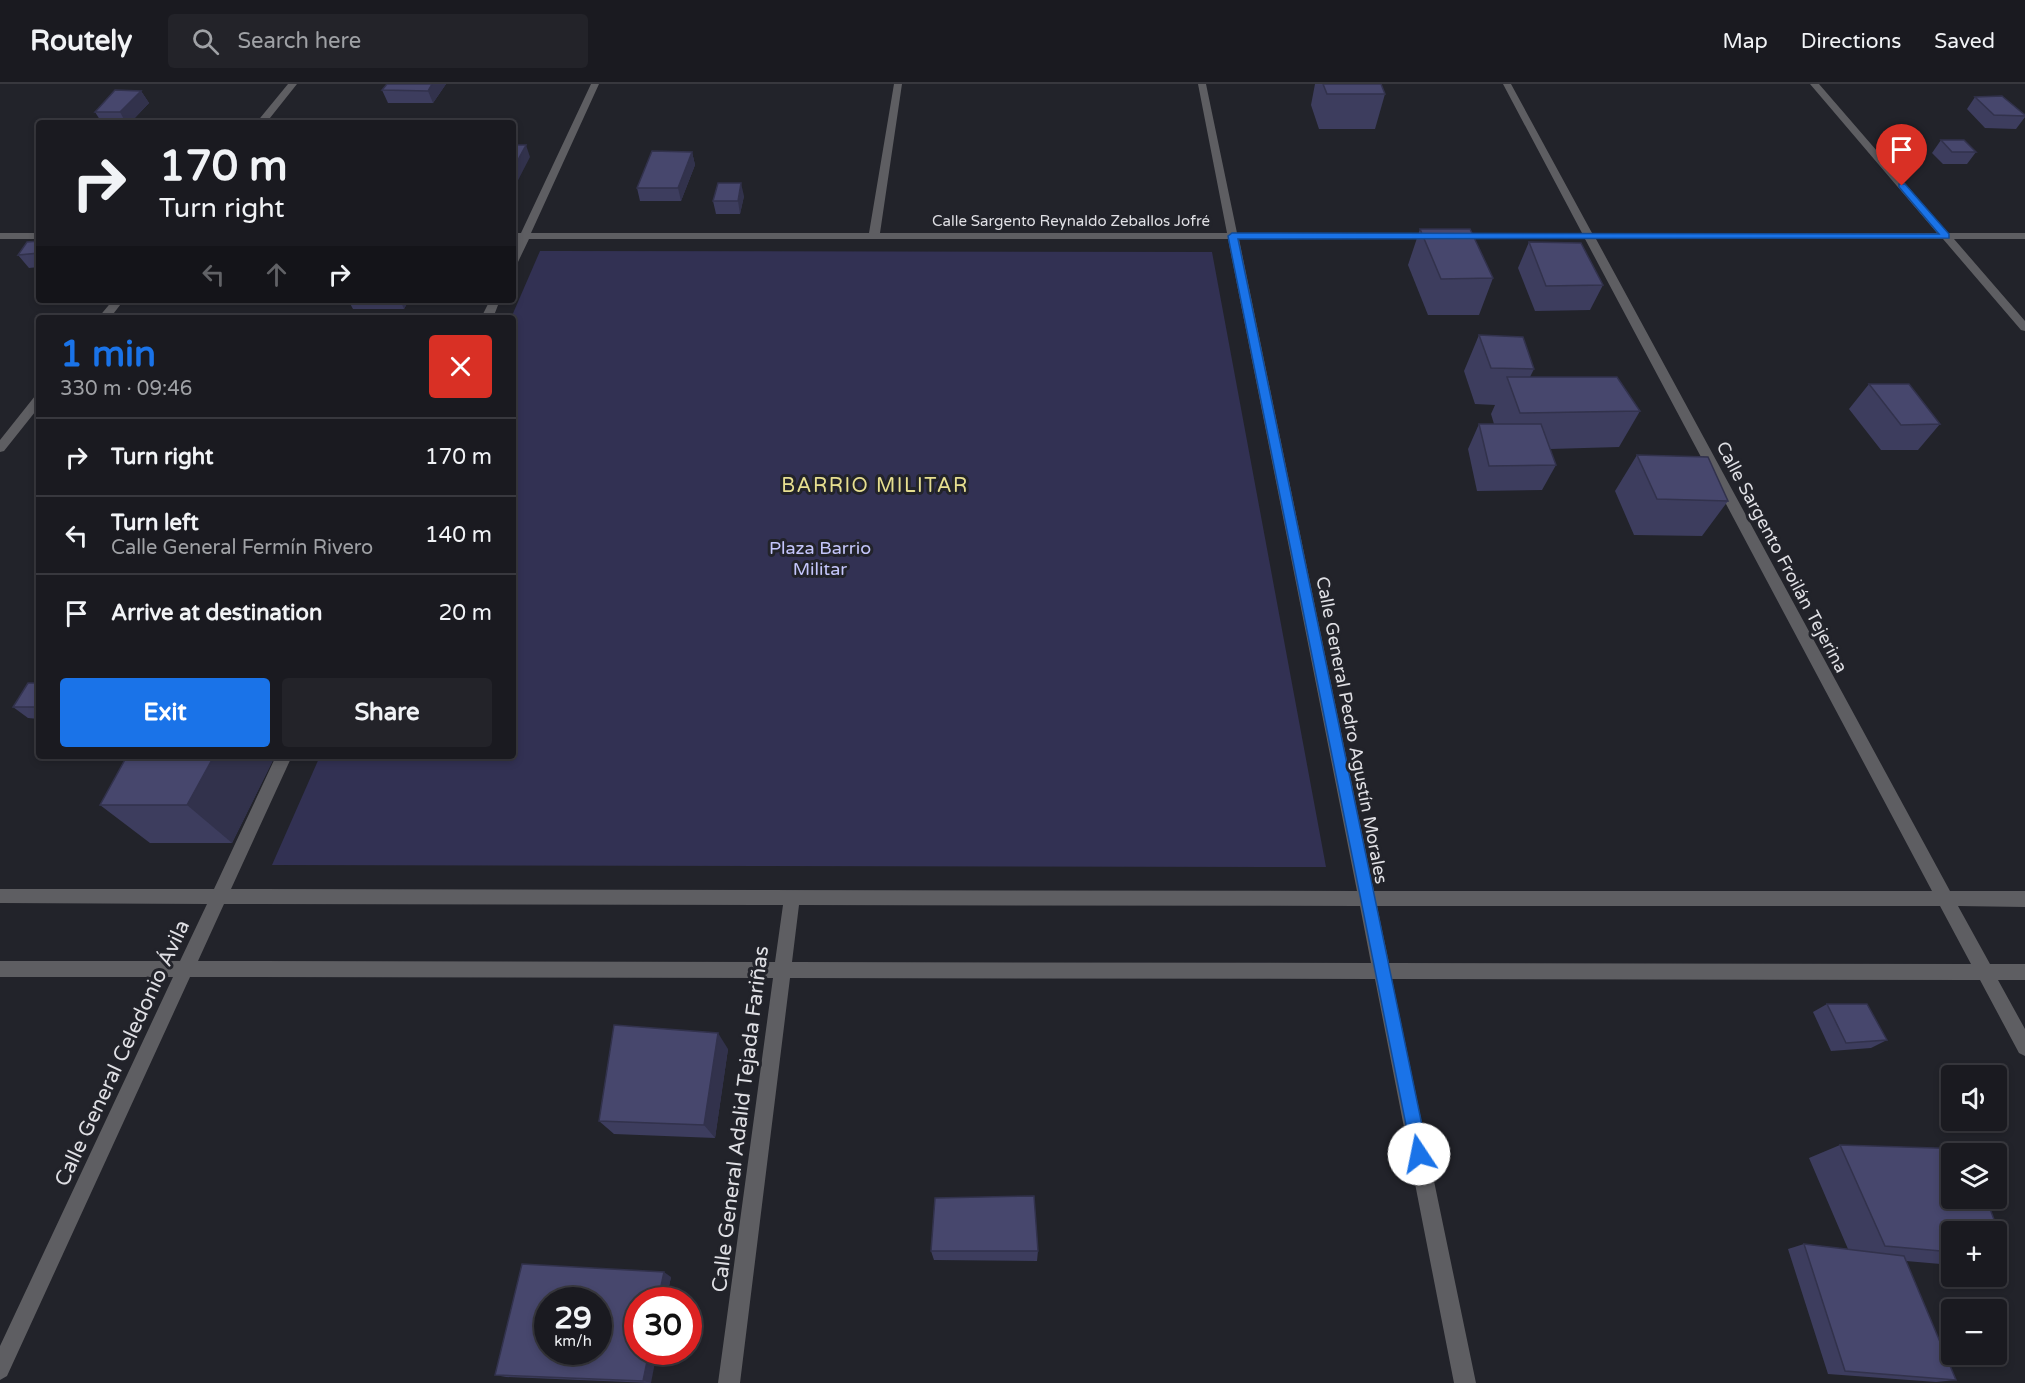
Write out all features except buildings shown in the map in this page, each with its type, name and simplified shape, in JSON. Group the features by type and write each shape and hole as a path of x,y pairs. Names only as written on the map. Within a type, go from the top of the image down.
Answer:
{"street":[{"path":"263,120 293,84"},
{"path":"516,256 595,84"},
{"path":"874,236 898,84"},
{"name":"Calle General Pedro Agustín Morales","path":"1202,84 1465,1383"},
{"name":"Calle Sargento Froilán Tejerina","path":"1507,84 2025,1047"},
{"path":"1814,84 2025,328"},
{"path":"0,236 36,236"},
{"name":"Calle Sargento Reynaldo Zeballos Jofré","path":"516,236 2025,236"},
{"path":"106,315 116,303"},
{"path":"0,448 36,403"},
{"name":"Calle General Celedonio Ávila","path":"0,1369 283,759"},
{"path":"0,896 2025,899"},
{"name":"Calle General Adalid Tejada Fariñas","path":"729,1383 792,897"},
{"path":"0,969 2025,972"}],"green space":[{"name":"Plaza Barrio Militar","path":"540,251 1212,252 1326,867 272,865 319,759 516,759 516,315 512,315"}],"district":[{"name":"BARRIO MILITAR","path":"875,485"}],"route":[{"path":"1419,1154 1232,236 1946,236 1902,186"}]}
